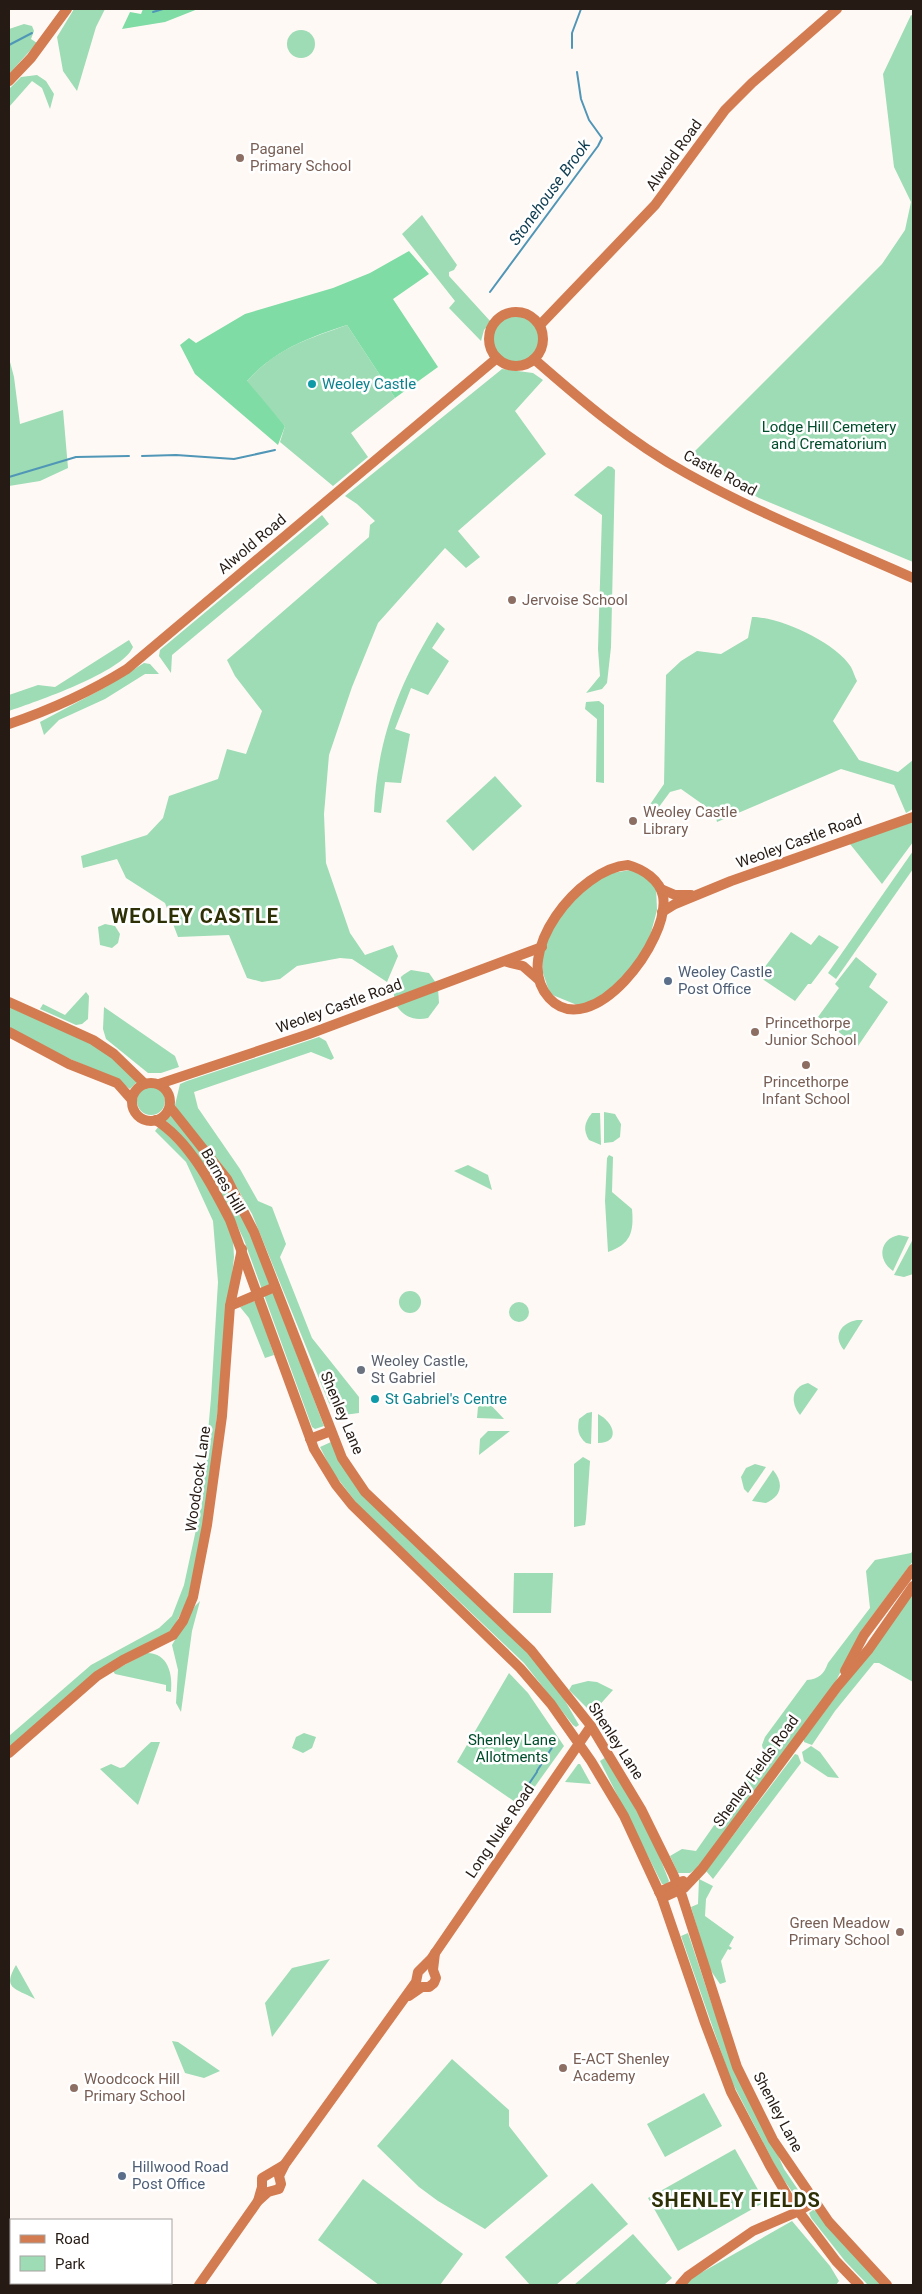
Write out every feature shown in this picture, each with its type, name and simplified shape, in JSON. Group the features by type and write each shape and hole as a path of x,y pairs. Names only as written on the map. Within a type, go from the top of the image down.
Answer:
{"street":[{"path":"9,81 39,47 67,9"},
{"name":"Alwold Road","path":"540,325 655,205 725,110 838,9"},
{"path":"513,312 523,313 532,317 540,325 543,334 542,346 534,360 520,366 511,366 497,358 492,351 489,336 496,320 513,312"},
{"name":"Alwold Road","path":"9,724 98,687 127,669 497,358"},
{"name":"Castle Road","path":"534,360 594,412 685,473 760,511 913,578"},
{"name":"Weoley Castle Road","path":"662,912 696,895 913,817"},
{"path":"506,962 523,966 540,981 550,999 561,1005 582,1009 599,1002 622,984 637,968 652,944 662,912 663,898 661,889 652,878 637,868 628,865 608,869 575,892 561,907 548,930 538,961 540,981"},
{"name":"Weoley Castle Road","path":"661,889 675,895 696,895"},
{"name":"Weoley Castle Road","path":"159,1084 309,1034 542,947"},
{"path":"9,1002 92,1040 114,1054 145,1084"},
{"path":"9,1032 69,1064 117,1083 132,1100"},
{"path":"170,1102 159,1084 145,1084 134,1093 132,1100 133,1109 142,1119 156,1120 166,1113 170,1102 174,1086 182,1077"},
{"name":"Barnes Hill","path":"170,1102 227,1179 263,1254"},
{"name":"Barnes Hill","path":"156,1120 172,1133 215,1191 242,1249 258,1294"},
{"name":"Woodcock Lane","path":"9,1753 97,1676 122,1660 174,1635 183,1621 193,1597 200,1568 222,1416 230,1306 242,1249"},
{"name":"Shenley Lane","path":"263,1254 342,1458 365,1492 531,1650 590,1726 641,1809 678,1887 737,2066 773,2140 814,2202 887,2285"},
{"path":"230,1306 275,1287"},
{"path":"258,1294 310,1440 324,1467 352,1505 520,1668 551,1704 579,1744 624,1816 661,1895 722,2072 770,2166 797,2212 836,2261 859,2285"},
{"path":"310,1440 331,1431"},
{"name":"Shenley Fields Road","path":"836,1687 864,1635 913,1569"},
{"name":"Shenley Fields Road","path":"678,1887 688,1885 699,1872 836,1687 869,1649 913,1586"},
{"name":"Long Nuke Road","path":"419,1984 416,1975 428,1969 435,1952 590,1726"},
{"path":"661,1895 678,1887"},
{"name":"Long Nuke Road","path":"419,1984 429,1987 434,1983 436,1975 428,1969"},
{"name":"Long Nuke Road","path":"199,2285 265,2190 262,2178 266,2174 276,2174 285,2164 400,2003 419,1984"},
{"name":"Long Nuke Road","path":"265,2190 279,2189 281,2184 276,2174"},
{"path":"680,2285 688,2276 747,2235 814,2202"}],"green space":[{"path":"74,9 105,9 96,27 77,91 63,71 57,37"},
{"path":"143,9 198,9 165,22 122,29 130,12 141,14"},
{"name":"Lodge Hill Cemetery and Crematorium","path":"911,15 913,16 913,562 759,498 688,458 882,264 905,230 911,202 894,167 883,74"},
{"path":"24,24 32,26 34,31 31,39 37,43 9,74 9,29"},
{"path":"301,30 311,34 315,44 311,54 301,58 291,54 287,44 291,34"},
{"path":"37,75 46,81 54,94 50,109 42,88 32,81 9,107 9,89 21,77"},
{"path":"422,215 457,265 454,270 449,272 449,276 491,322 484,330 481,341 449,308 455,301 402,234"},
{"path":"409,251 429,274 393,299 438,367 395,398 347,325 305,340 280,353 247,381 285,426 278,445 195,374 180,345 189,338 196,343 245,314 333,288 370,273"},
{"path":"517,315 531,319 538,326 542,340 538,354 531,361 517,365 503,361 496,354 492,340 496,326 503,319"},
{"path":"347,325 395,398 351,433 368,457 333,486 280,442 285,426 246,382 269,361 292,346"},
{"path":"9,358 14,377 20,424 63,410 68,468 40,481 9,486"},
{"path":"502,369 533,373 543,380 515,411 546,454 458,531 480,557 466,568 445,548 378,623 352,687 329,755 324,814 326,863 350,933 365,955 393,945 398,956 387,982 352,959 340,958 297,966 280,979 262,982 247,978 229,935 178,937 165,903 126,878 117,859 83,868 81,856 147,835 163,818 169,796 218,779 227,749 246,754 262,711 235,676 227,660 369,537 370,525 375,521 357,504 345,496"},
{"path":"608,466 615,470 611,647 607,683 602,689 586,693 600,676 598,649 602,515 574,495"},
{"path":"322,515 329,524 172,655 171,673 159,656 160,650"},
{"path":"752,617 777,621 820,640 833,649 851,667 857,681 833,721 859,760 898,772 913,760 913,809 906,813 894,785 841,769 717,822 715,813 681,789 670,792 656,811 649,806 664,784 666,675 681,661 697,651 721,654 748,638"},
{"path":"437,622 445,629 432,648 449,661 428,695 411,688 395,729 410,734 401,783 385,782 381,813 374,812 380,761 392,713 412,667"},
{"path":"129,640 133,647 126,657 113,666 77,685 9,711 9,695 38,685 55,687"},
{"path":"144,663 150,664 159,674 145,674 105,699 59,720 44,735 40,722 104,688"},
{"path":"599,701 604,705 604,783 596,782 597,719 585,709 586,702"},
{"path":"495,776 522,806 473,851 446,821"},
{"path":"913,821 913,842 882,884 850,844"},
{"path":"913,851 913,869 836,979 828,973"},
{"path":"636,869 656,887 657,910 649,940 622,982 582,1007 550,994 543,973 542,948 562,908 601,875"},
{"path":"105,924 115,926 120,934 118,943 112,948 100,945 98,927"},
{"path":"791,932 811,945 819,935 839,947 811,984 808,984 795,1001 758,976"},
{"path":"856,957 877,974 869,987 888,1002 858,1046 818,1017 839,988 835,984"},
{"path":"411,970 429,973 436,983 395,999 394,989 397,981"},
{"path":"438,988 439,1003 428,1018 418,1019 410,1017 402,1013 396,1005"},
{"path":"86,992 89,996 88,1019 82,1024 76,1025 40,1009 43,1004 65,1015"},
{"path":"9,1007 95,1045 112,1056 138,1081 130,1089 114,1078 61,1055 9,1027"},
{"path":"104,1007 175,1056 179,1067 161,1073 148,1073 106,1039 103,1029"},
{"path":"319,1037 326,1041 334,1058 331,1060 311,1052 194,1092 198,1108 240,1169 258,1201 272,1207 286,1244 280,1257 312,1338 359,1397 359,1413 349,1414 338,1413 329,1403 252,1214 236,1186 175,1105 180,1084"},
{"path":"151,1087 161,1091 165,1101 161,1111 151,1115 141,1111 137,1101 141,1091"},
{"path":"604,1112 615,1114 621,1124 620,1137 613,1142 604,1143"},
{"path":"170,1113 224,1178 251,1234 324,1426 315,1429 312,1427 244,1240 228,1206 172,1126 164,1119"},
{"path":"592,1113 600,1113 601,1145 589,1140 585,1130 587,1120"},
{"path":"159,1126 191,1159 227,1222 233,1240 234,1257 208,1500 188,1599 173,1629 148,1642 9,1747 9,1736 91,1665 159,1628 172,1616 184,1585 202,1502 218,1282 213,1221 186,1162 155,1131"},
{"path":"609,1155 613,1157 612,1192 632,1209 632,1224 626,1241 616,1249 608,1252 605,1201 607,1158"},
{"path":"468,1165 488,1175 492,1190 454,1171"},
{"path":"899,1235 909,1237 893,1271 884,1261 883,1250 887,1241"},
{"path":"913,1239 913,1274 904,1277 894,1275"},
{"path":"406,1291 414,1291 421,1298 421,1306 414,1313 406,1313 399,1306 399,1298"},
{"path":"254,1301 257,1304 274,1355 265,1358 249,1318 240,1307"},
{"path":"519,1302 526,1305 529,1312 526,1319 519,1322 512,1319 509,1312 512,1305"},
{"path":"863,1320 844,1350 840,1345 840,1331 847,1324"},
{"path":"808,1383 818,1389 800,1415 795,1406 795,1392 802,1385"},
{"path":"488,1402 504,1419 477,1418 478,1407"},
{"path":"592,1412 591,1444 586,1443 581,1438 578,1426 579,1419"},
{"path":"598,1414 608,1422 613,1432 610,1440 598,1443"},
{"path":"488,1431 510,1431 479,1455 480,1439"},
{"path":"331,1442 342,1463 529,1653 560,1692 579,1725 576,1727 573,1725 524,1663 358,1505 332,1471 320,1447"},
{"path":"583,1457 590,1461 586,1519 585,1525 574,1527 574,1464"},
{"path":"755,1464 766,1467 748,1493 744,1489 741,1477 746,1468"},
{"path":"773,1470 780,1484 778,1493 766,1503 752,1501"},
{"path":"913,1550 913,1561 861,1631 833,1687 702,1865 690,1873 678,1873 670,1856 682,1849 696,1851 764,1754 762,1745 765,1737 807,1680 818,1677 823,1673 828,1663 870,1608 866,1571 875,1560 911,1553"},
{"path":"514,1573 553,1573 551,1613 513,1613"},
{"path":"913,1594 913,1682 879,1663 874,1663 835,1711 812,1745 804,1742 804,1739"},
{"path":"200,1601 192,1631 181,1712 176,1703 178,1670 172,1645 195,1606"},
{"path":"147,1653 160,1657 168,1666 171,1678 171,1692 166,1691 166,1685 115,1674 113,1671"},
{"name":"Shenley Lane Allotments","path":"509,1673 528,1693 564,1746 521,1806 457,1762"},
{"path":"588,1681 597,1682 613,1690 596,1709 588,1709 569,1690 572,1685"},
{"path":"304,1733 316,1737 312,1748 303,1753 292,1748 296,1737"},
{"path":"151,1742 160,1742 138,1805 100,1769 111,1764 120,1768 124,1767"},
{"path":"811,1746 820,1752 839,1778 828,1777 804,1761 802,1752"},
{"path":"795,1754 798,1755 801,1763 713,1879 706,1871"},
{"path":"606,1757 653,1840 669,1881 666,1885 662,1884 600,1761"},
{"path":"578,1764 580,1764 591,1784 565,1782"},
{"path":"699,1879 713,1886 706,1899 705,1916 734,1937 729,1946 732,1948 728,1949 721,1961 726,1982 720,1984 709,1968 691,1907 698,1904"},
{"path":"688,1933 712,2005 784,2169 805,2200 800,2203 779,2173 731,2080 681,1936"},
{"path":"330,1959 272,2037 265,2003 292,1968"},
{"path":"16,1965 35,1999 13,1987 10,1979"},
{"path":"172,2041 178,2042 220,2071 204,2078 185,2073"},
{"path":"452,2059 509,2110 509,2126 548,2176 485,2229 438,2201 419,2187 377,2146"},
{"path":"704,2093 722,2126 665,2157 647,2124"},
{"path":"735,2149 765,2202 678,2251 648,2198"},
{"path":"363,2179 463,2254 440,2285 379,2285 318,2240"},
{"path":"592,2183 628,2224 556,2285 530,2285 505,2257"},
{"path":"813,2210 816,2211 882,2285 868,2285 845,2261 811,2218 809,2213"},
{"path":"792,2221 830,2266 839,2281 836,2285 685,2285 690,2279"},
{"path":"633,2234 672,2278 664,2285 574,2285"}],"waterway":[{"path":"153,12 163,9"},
{"name":"Stonehouse Brook","path":"572,48 572,33 581,9"},
{"path":"9,45 32,33"},
{"name":"Stonehouse Brook","path":"490,292 602,138 589,120 581,99 577,72"},
{"name":"Stonehouse Brook","path":"142,456 176,455 234,459 275,450"},
{"name":"Stonehouse Brook","path":"9,477 76,457 129,456"},
{"path":"537,1771 553,1746"},
{"path":"522,1794 537,1772"}],"place":[{"name":"Paganel Primary School","path":"240,158"},
{"name":"Weoley Castle","path":"312,384"},
{"name":"Jervoise School","path":"512,600"},
{"name":"Weoley Castle Library","path":"633,821"},
{"name":"Weoley Castle Post Office","path":"668,981"},
{"name":"Princethorpe Junior School","path":"755,1032"},
{"name":"Princethorpe Infant School","path":"806,1065"},
{"name":"Weoley Castle, St Gabriel","path":"361,1370"},
{"name":"St Gabriel's Centre","path":"375,1399"},
{"name":"Green Meadow Primary School","path":"900,1932"},
{"name":"E-ACT Shenley Academy","path":"563,2068"},
{"name":"Woodcock Hill Primary School","path":"74,2088"},
{"name":"Hillwood Road Post Office","path":"122,2176"}],"district":[{"name":"WEOLEY CASTLE","path":"195,916"},
{"name":"SHENLEY FIELDS","path":"736,2200"}]}
